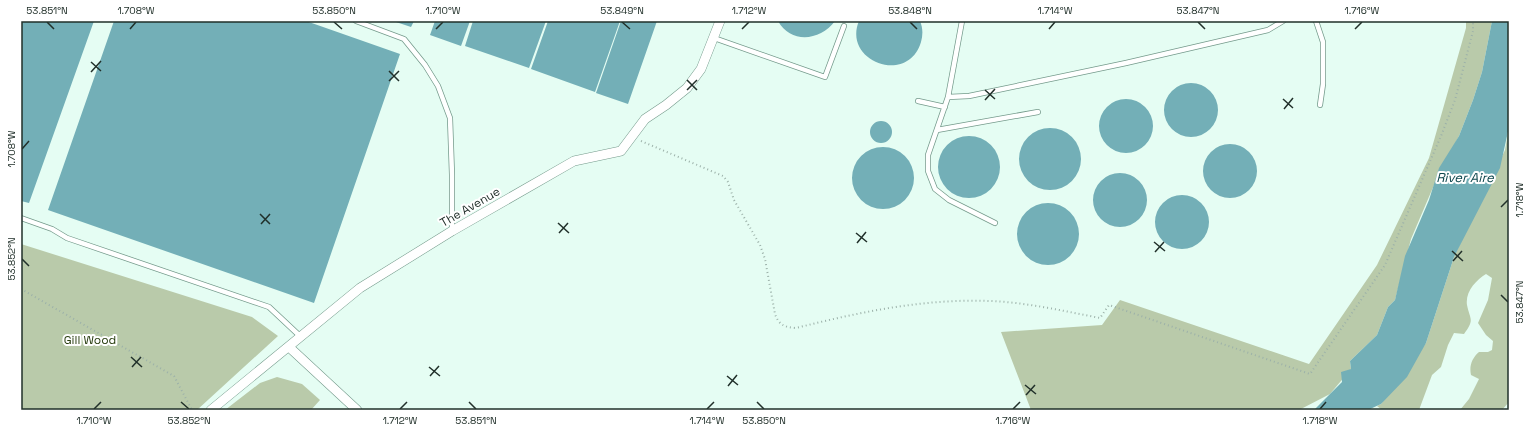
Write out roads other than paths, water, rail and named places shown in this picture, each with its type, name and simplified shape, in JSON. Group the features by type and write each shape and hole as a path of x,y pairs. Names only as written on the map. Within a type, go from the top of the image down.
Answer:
{"street":[{"name":"The Avenue","path":"211,410 360,288 452,231 574,161 621,151 645,119 666,105 687,88 701,69 720,21"},
{"path":"289,347 357,410"}],"lane":[{"path":"356,21 404,39 425,65 438,86 450,118 452,231"},
{"path":"962,21 948,97 928,155 928,171 935,189 949,200 995,223"},
{"path":"948,97 969,96 1126,64 1268,30 1283,21"},
{"path":"1316,21 1323,42 1323,84 1320,105"},
{"path":"714,38 826,77 844,26"},
{"path":"918,101 945,107"},
{"path":"936,130 1038,112"},
{"path":"21,218 52,229 67,238 269,308 301,337"}],"water":[{"path":"21,21 94,21 29,203 21,201"},
{"path":"114,21 306,21 400,54 314,303 48,210"},
{"path":"393,21 414,21 411,27"},
{"path":"435,21 470,21 461,46 430,35"},
{"path":"473,21 546,21 529,68 465,46"},
{"path":"548,21 620,21 595,92 531,69"},
{"path":"621,21 657,21 628,104 596,93"},
{"path":"778,21 835,21 822,33 806,37 790,34"},
{"path":"859,21 920,21 922,26 921,42 914,55 903,63 891,65 879,63 868,57 860,47 856,35"},
{"name":"River Aire","path":"1492,21 1509,21 1509,127 1500,168 1454,257 1426,343 1407,377 1381,404 1368,410 1314,410 1342,382 1341,372 1351,369 1350,361 1377,335 1388,307 1395,300 1405,256 1429,200 1439,168 1459,136 1473,100 1482,72"},
{"path":"1191,83 1201,85 1210,91 1216,100 1218,110 1216,120 1210,129 1201,135 1191,137 1181,135 1172,129 1166,120 1164,110 1166,100 1172,91 1181,85"},
{"path":"1126,99 1136,101 1145,107 1151,116 1153,126 1151,136 1145,145 1136,151 1126,153 1116,151 1107,145 1101,136 1099,126 1101,116 1107,107 1116,101"},
{"path":"881,121 889,124 892,132 889,140 881,143 873,140 870,132 873,124"},
{"path":"1044,128 1056,128 1072,137 1079,147 1081,159 1079,171 1072,181 1056,190 1044,190 1033,185 1024,176 1019,165 1019,153 1024,142 1033,133"},
{"path":"969,136 981,138 991,145 998,155 1000,167 998,179 991,189 981,196 969,198 957,196 947,189 940,179 938,167 940,155 947,145 957,138"},
{"path":"1230,144 1240,146 1249,152 1255,161 1257,171 1255,181 1249,190 1240,196 1230,198 1220,196 1211,190 1205,181 1203,171 1205,161 1211,152 1220,146"},
{"path":"883,147 895,149 905,156 912,166 914,178 912,190 905,200 895,207 883,209 871,207 861,200 854,190 852,178 854,166 861,156 871,149"},
{"path":"1120,173 1130,175 1139,181 1145,190 1147,200 1145,210 1139,219 1130,225 1120,227 1110,225 1101,219 1095,210 1093,200 1095,190 1101,181 1110,175"},
{"path":"1182,195 1192,197 1201,203 1207,212 1209,222 1207,232 1201,241 1192,247 1182,249 1172,247 1163,241 1157,232 1155,222 1157,212 1163,203 1172,197"},
{"path":"1048,203 1060,205 1070,212 1077,222 1079,234 1077,246 1070,256 1060,263 1048,265 1036,263 1026,256 1019,246 1017,234 1019,222 1026,212 1036,205"}],"park label":[{"name":"Gill Wood","path":"90,340"}]}
